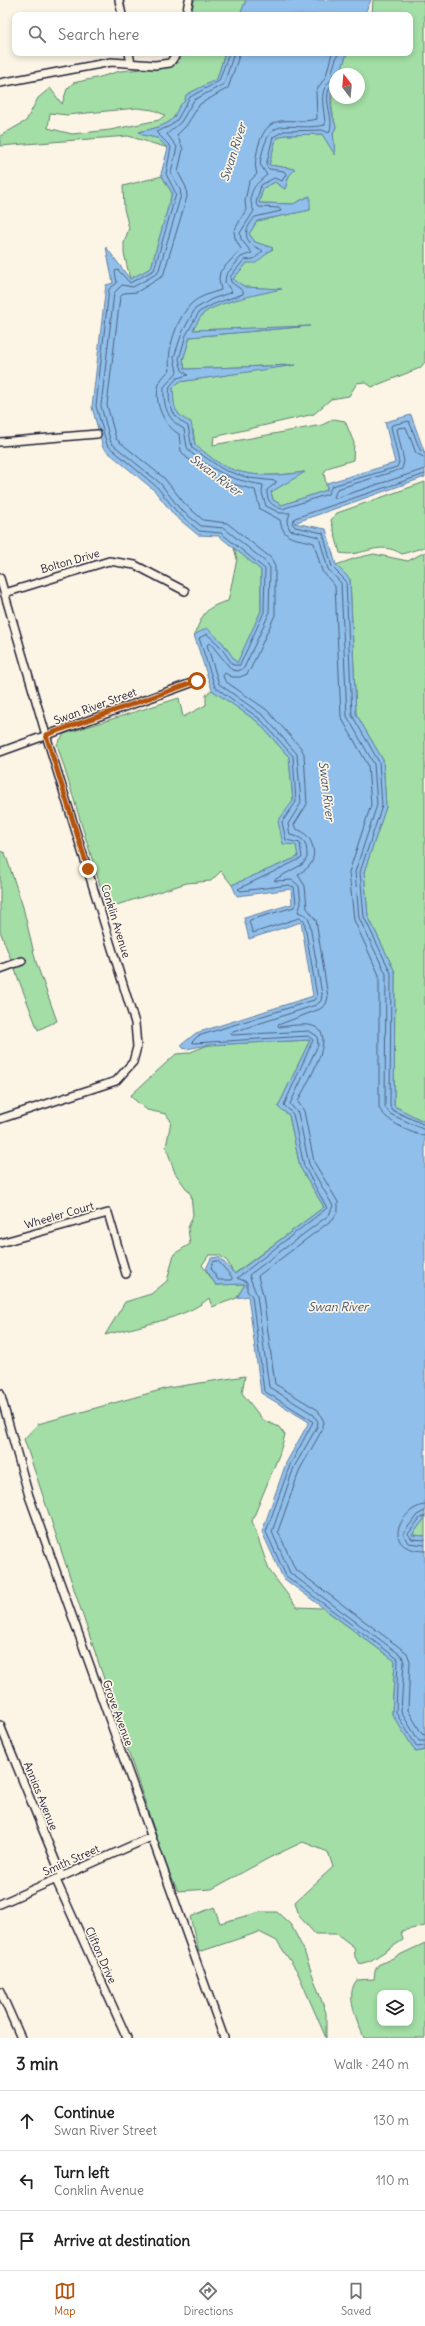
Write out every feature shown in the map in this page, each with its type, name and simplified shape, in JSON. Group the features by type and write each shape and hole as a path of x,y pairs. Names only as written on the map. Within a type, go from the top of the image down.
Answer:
{"street":[{"path":"119,0 121,12"},
{"path":"187,12 190,0"},
{"path":"130,56 131,63"},
{"path":"0,83 111,62 155,65 170,63 175,56"},
{"path":"0,442 98,434"},
{"name":"Bolton Drive","path":"5,593 109,561 135,565 184,591"},
{"name":"Conklin Avenue","path":"0,578 46,735 135,1023 137,1046 133,1062 116,1081 0,1119"},
{"name":"Swan River Street","path":"0,752 197,681"},
{"path":"0,969 22,961"},
{"name":"Wheeler Court","path":"0,1243 108,1213 126,1274"},
{"name":"Grove Avenue","path":"0,1393 29,1496 224,2038"},
{"name":"Annias Avenue","path":"0,1724 59,1878"},
{"name":"Smith Street","path":"0,1904 151,1837"},
{"name":"Clifton Drive","path":"59,1878 128,2038"},
{"path":"0,1991 21,2038"}],"green space":[{"path":"194,0 246,0 241,12 192,12"},
{"path":"373,0 423,0 425,8 425,362 420,368 372,387 365,382 357,383 349,396 331,399 314,414 214,437 213,445 322,425 334,419 345,421 354,443 353,460 327,468 324,473 327,490 282,505 273,500 271,492 304,472 264,475 235,471 221,465 195,445 193,430 174,408 173,388 179,382 291,365 185,369 183,360 190,337 300,327 193,330 203,314 209,310 239,298 280,289 244,287 233,279 247,263 273,249 255,242 249,234 257,221 310,210 309,196 294,204 259,203 263,188 275,182 285,189 289,176 294,169 269,165 276,139 284,135 322,134 335,154 333,133 336,127 332,104 365,104 365,68 342,68 346,56 413,56 413,12 372,12"},
{"path":"181,56 224,56 217,79 186,95 185,101 179,106 174,117 167,123 139,132 142,135 157,138 168,148 128,136 0,146 0,136 26,121 38,98 50,88 62,104 67,89 73,83 120,71 165,67 179,62","holes":["137,108 153,110 165,115 159,120 110,130 72,134 48,128 50,113 67,115"]},
{"path":"162,176 172,193 151,268 130,279 124,253 124,243 129,228 124,209 123,186"},
{"path":"425,482 425,547 402,554 385,548 348,554 340,553 331,520 337,513"},
{"path":"234,548 261,570 261,611 237,664 222,642 194,635 202,617 209,609 220,603 228,601 237,559"},
{"path":"425,552 425,1122 394,1106 395,972 368,916 364,872 386,807 383,760 356,714 350,579 336,565 374,554 408,561"},
{"path":"212,690 258,722 289,757 298,857 232,885 221,871 211,881 187,883 107,908 57,744 64,734 179,698 183,717 206,705 206,695"},
{"path":"0,851 5,853 23,907 36,962 57,1021 38,1030 0,931"},
{"path":"310,1040 278,1107 289,1115 300,1167 324,1207 234,1274 227,1261 219,1255 209,1255 202,1265 216,1285 245,1284 237,1298 212,1307 209,1298 200,1305 175,1316 105,1335 125,1302 151,1294 167,1281 174,1254 190,1244 188,1228 193,1215 191,1195 175,1173 166,1147 171,1121 166,1114 147,1110 130,1096 176,1054 188,1053 208,1045"},
{"path":"245,1376 242,1393 263,1420 279,1427 285,1435 279,1455 252,1521 269,1570 297,1607 323,1608 395,1661 392,1714 416,1752 425,1750 425,1926 401,1931 403,1940 370,1961 359,1964 355,1957 354,1947 337,1934 315,1934 299,1916 295,1902 333,1867 328,1852 303,1842 269,1858 212,1889 178,1891 167,1868 24,1439 38,1424 168,1388"},
{"path":"425,1518 425,1536 412,1535"},
{"path":"214,1907 220,1923 260,1912 277,1912 291,1925 303,1948 326,2013 326,2038 297,1971 277,1941 259,1932 199,1952 190,1917"},
{"path":"425,1943 425,2038 364,2038 353,2009 353,1986 357,1980 374,1979 375,1971 378,1965"}],"water":[{"path":"246,0 371,0 365,12 241,12"},
{"name":"Swan River","path":"224,56 346,56 342,68 329,68 329,104 331,104 336,127 333,133 335,155 322,134 284,135 276,139 269,165 295,169 289,176 285,189 275,182 263,188 259,203 293,204 310,196 310,210 257,221 249,234 255,242 273,248 256,263 247,263 233,279 245,287 282,289 241,298 209,310 203,314 193,330 310,326 190,337 183,360 185,369 296,365 179,382 173,388 174,404 178,413 191,422 195,445 214,460 236,471 265,475 305,472 271,492 273,500 282,505 327,490 327,483 395,463 385,422 411,415 425,454 425,477 294,523 326,529 336,565 350,579 356,714 383,760 386,807 364,872 368,916 395,972 394,1106 425,1122 425,1518 412,1535 425,1536 425,1750 416,1752 392,1714 395,1661 283,1578 262,1532 286,1463 309,1422 261,1393 248,1296 237,1298 245,1284 216,1285 206,1269 211,1258 219,1257 235,1274 324,1207 300,1167 289,1115 278,1107 310,1040 208,1045 186,1049 181,1045 196,1033 313,996 301,922 249,939 244,918 292,904 291,889 237,896 232,885 298,857 296,845 283,844 278,821 293,801 289,757 258,722 212,690 194,635 207,628 222,642 237,663 261,611 261,570 219,536 198,535 174,515 154,490 103,448 92,407 106,285 113,283 106,247 130,279 151,268 172,193 161,174 168,148 157,138 142,135 139,132 158,127 171,120 179,106 185,101 186,95 217,79"}],"route":[{"path":"88,869 46,735 197,681"}]}
